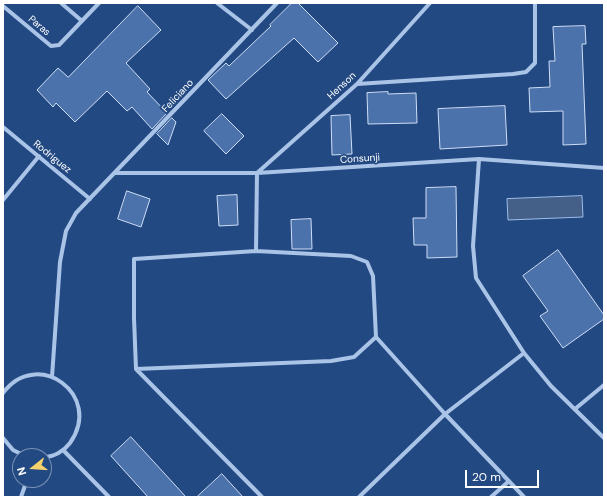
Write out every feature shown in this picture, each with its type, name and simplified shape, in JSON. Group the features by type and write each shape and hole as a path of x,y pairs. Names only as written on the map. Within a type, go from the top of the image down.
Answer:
{"street":[{"path":"61,3 82,20"},
{"name":"Paras","path":"3,6 51,46 59,45 99,3"},
{"path":"217,3 252,30"},
{"name":"Feliciano","path":"52,377 60,262 66,231 76,213 116,173 277,3"},
{"name":"Henson","path":"257,173 357,84 430,3"},
{"path":"357,84 526,72 535,63 535,3"},
{"name":"Rodriguez","path":"3,127 90,198"},
{"path":"3,200 39,156"},
{"path":"479,159 473,246 476,278 524,353 551,386 604,438"},
{"name":"Consunji","path":"116,173 257,173 479,159 604,168"},
{"path":"256,251 257,173"},
{"path":"262,497 136,369 134,259 256,251 351,256 367,262 373,276 376,337 445,414 524,497"},
{"path":"136,369 331,360 354,357 376,337"},
{"path":"359,497 445,414 524,353"},
{"path":"3,393 17,380 28,375 52,377 62,382 71,391 77,401 79,425 75,436 64,450 52,455"},
{"path":"575,409 604,385"},
{"path":"3,438 12,449"},
{"path":"64,450 109,497"},
{"path":"491,497 509,481"}],"water":[{"path":"582,196 583,217 508,220 507,199"}],"building":[{"path":"292,3 298,3 338,43 318,62 294,38 226,99 208,80 226,63 229,66 271,26 270,25"},
{"path":"138,6 161,30 126,63 150,89 147,92 167,113 152,129 132,107 127,111 107,91 75,122 56,103 53,107 37,90 58,68 68,77"},
{"path":"585,26 586,44 582,44 586,144 563,145 563,111 530,112 529,88 550,87 549,61 555,61 553,27"},
{"path":"388,92 388,94 416,93 417,123 368,124 367,93"},
{"path":"505,106 507,145 440,149 438,109"},
{"path":"222,114 244,136 226,154 204,131"},
{"path":"350,115 352,154 332,155 331,116"},
{"path":"172,118 176,122 168,145 157,134"},
{"path":"456,187 457,257 427,258 427,245 414,245 413,218 426,218 426,188"},
{"path":"127,191 150,199 141,227 118,219"},
{"path":"237,195 238,225 219,226 217,196"},
{"path":"311,219 312,249 292,249 291,220"},
{"path":"558,250 604,315 604,319 563,348 540,316 548,311 523,276"},
{"path":"131,437 186,497 148,497 111,456"},
{"path":"222,474 243,497 197,497"}]}
